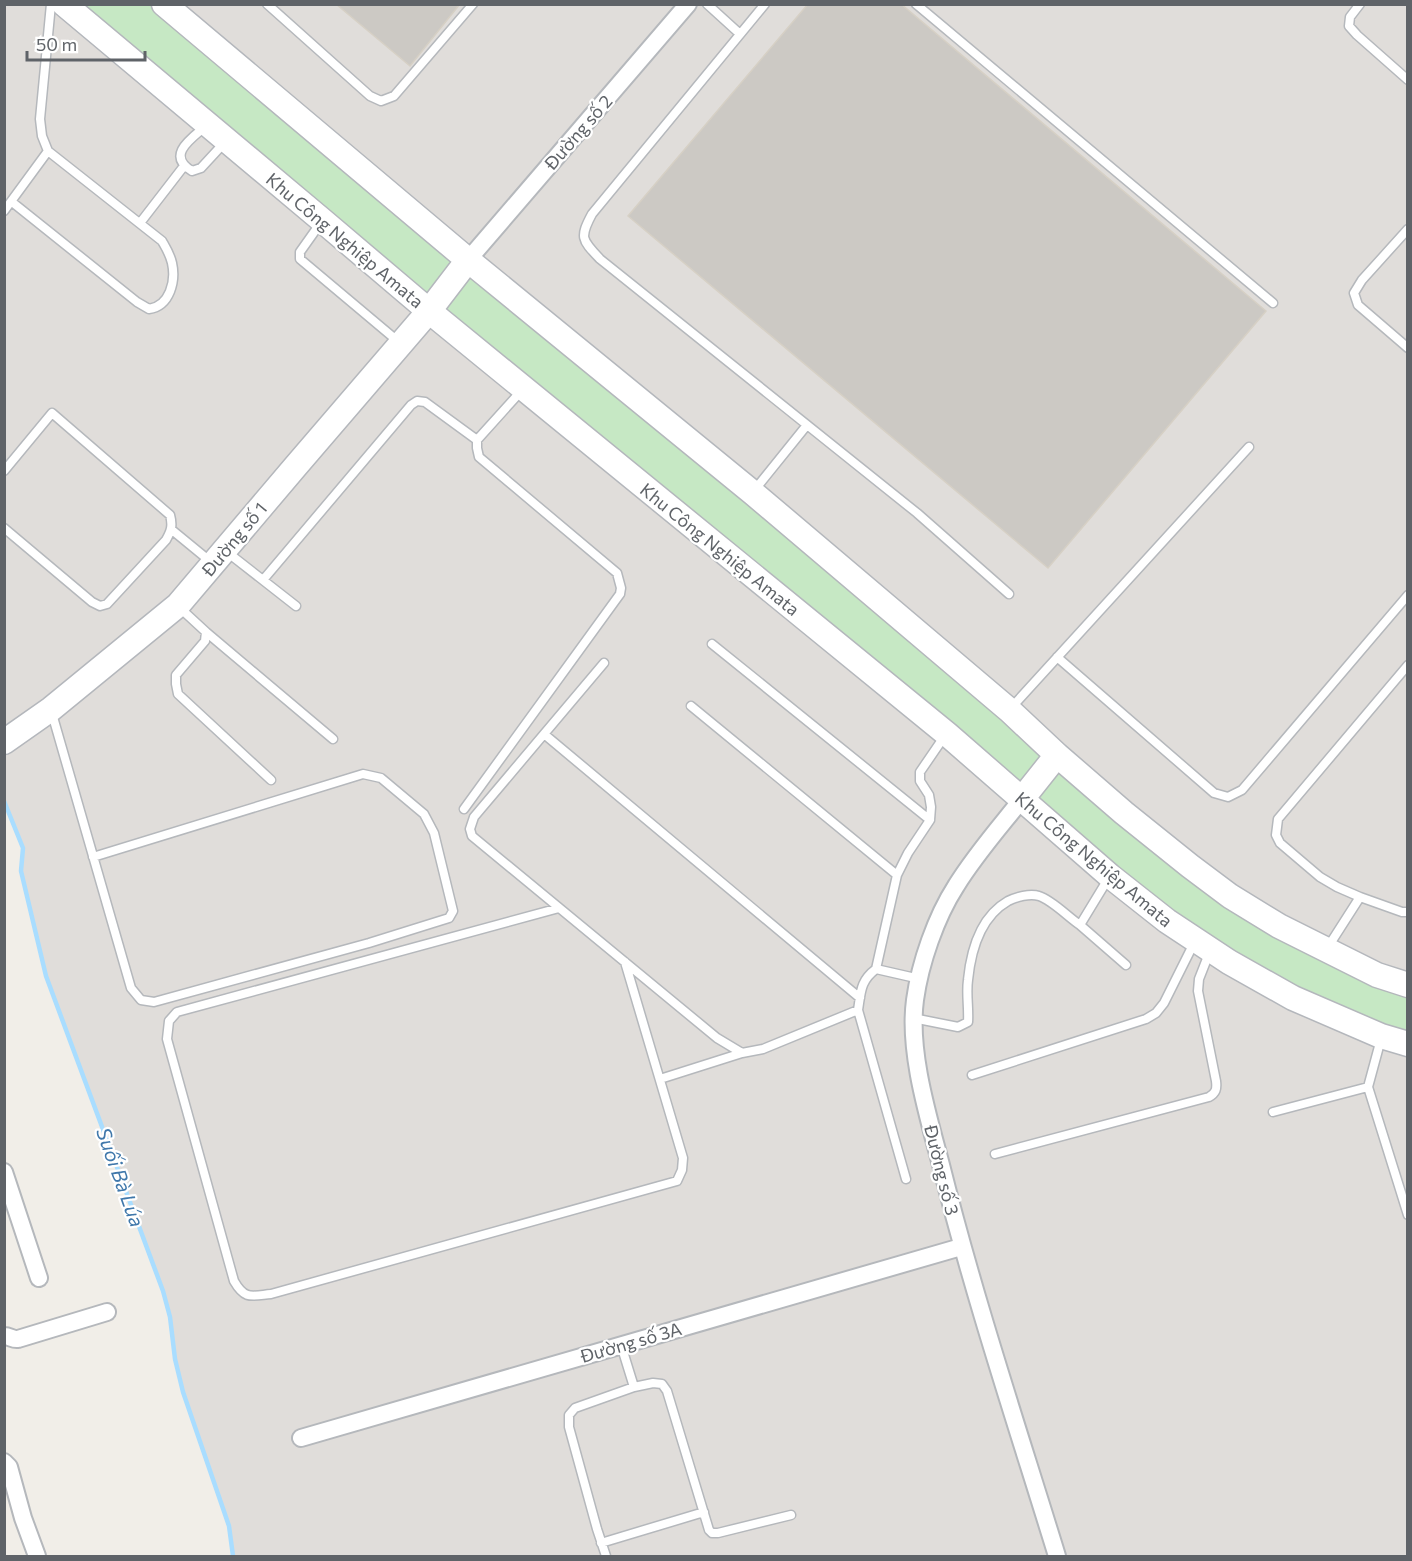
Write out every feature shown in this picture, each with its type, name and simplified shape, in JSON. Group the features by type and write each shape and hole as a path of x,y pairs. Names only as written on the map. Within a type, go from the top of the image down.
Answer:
{"street":[{"name":"Khu Công Nghiệp Amata","path":"64,4 429,311 947,734 1110,876 1167,921 1203,946 1293,998 1382,1036 1407,1044"},
{"path":"164,4 468,260 753,493 1009,711 1124,813 1230,896 1279,926 1377,975 1407,985"},
{"name":"Đường số 2","path":"468,260 688,4"},
{"name":"Đường số 1","path":"8,740 51,709 178,605 429,311 468,260"},
{"path":"1022,799 1057,755"},
{"name":"Đường số 3","path":"1022,799 955,887 931,938 915,998 913,1018 919,1077 961,1247 1057,1557"},
{"path":"4,1172 39,1278"},
{"name":"Đường số 3A","path":"301,1438 961,1247"},
{"path":"4,1336 18,1339 107,1312"},
{"path":"4,1462 9,1467 37,1557"}],"lane":[{"path":"12,202 137,302 149,309 157,308 162,304 170,292 173,278 172,264 162,241 48,152 39,119 51,4"},
{"path":"267,4 370,96 381,100 394,96 472,4"},
{"path":"707,4 740,34"},
{"path":"765,4 592,214 583,230 585,243 600,259 917,513 1009,594"},
{"path":"916,4 1273,303"},
{"path":"1360,4 1350,17 1349,26 1407,80"},
{"path":"207,124 186,143 181,151 180,159 184,166 192,171 201,168 226,141"},
{"path":"4,211 48,152"},
{"path":"140,223 184,166"},
{"path":"322,221 300,252 300,259 401,344"},
{"path":"1407,229 1362,280 1354,293 1358,305 1407,348"},
{"path":"464,809 620,594 621,588 617,573 479,457 477,440 523,388"},
{"path":"263,580 417,400 425,402 477,440"},
{"path":"4,471 52,413 170,515 172,530 166,540 107,604 100,606 92,602 4,528"},
{"path":"753,493 807,425"},
{"path":"1009,711 1249,447"},
{"path":"172,530 263,580 296,606"},
{"path":"1057,657 1214,793 1228,797 1242,790 1407,595"},
{"path":"178,605 206,632 333,739"},
{"path":"206,632 205,641 176,675 178,694 271,780"},
{"path":"712,644 930,820"},
{"path":"604,663 474,817 470,829 472,836 717,1038 742,1053"},
{"path":"1407,665 1278,819 1276,835 1280,843 1320,877 1337,887 1407,912"},
{"path":"691,706 897,874"},
{"path":"51,709 93,857 131,988 141,999 154,1002 369,943 449,918 453,911 434,833 424,814 381,778 363,774 93,857"},
{"path":"544,734 860,999"},
{"path":"906,1179 858,1010 862,986 868,975 876,969 897,874 930,820 929,795 920,781 920,772 947,734"},
{"path":"1080,925 1110,876"},
{"path":"913,1018 958,1027 968,1022 968,981 975,943 984,923 992,913 1011,899 1036,895 1045,899 1080,925 1126,965"},
{"path":"1326,950 1360,897"},
{"path":"559,908 177,1012 169,1021 167,1039 234,1281 240,1291 250,1296 271,1294 677,1181 682,1170 683,1158 625,962"},
{"path":"972,1075 1156,1013 1203,946"},
{"path":"995,1154 1214,1094 1217,1089 1216,1081 1198,991 1203,946"},
{"path":"876,969 920,979"},
{"path":"660,1079 742,1053 763,1049 858,1010"},
{"path":"1382,1036 1368,1087 1407,1215"},
{"path":"1273,1112 1368,1087"},
{"path":"621,1345 634,1387"},
{"path":"606,1557 569,1427 569,1415 575,1408 634,1387 653,1383 662,1384 667,1391 709,1530 712,1533 791,1515"},
{"path":"601,1543 704,1512"}],"shaded area":[{"path":"5,5 1407,5 1407,1556 233,1556 229,1526 183,1392 175,1359 170,1317 163,1291 46,976 21,871 23,848 5,801"}],"green space":[{"path":"77,5 150,5 458,264 430,301"},
{"path":"466,271 748,500 1048,759 1023,789 438,308"},
{"path":"1055,766 1120,821 1407,994 1407,1034 1296,990 1172,914 1032,796"}],"building":[{"path":"336,4 460,4 410,66"},
{"path":"808,4 901,4 1266,311 1048,568 628,216"}],"waterway":[{"name":"Suối Bà Lúa","path":"4,801 23,848 21,871 46,976 163,1291 170,1317 175,1359 183,1392 229,1526 233,1556"}]}
